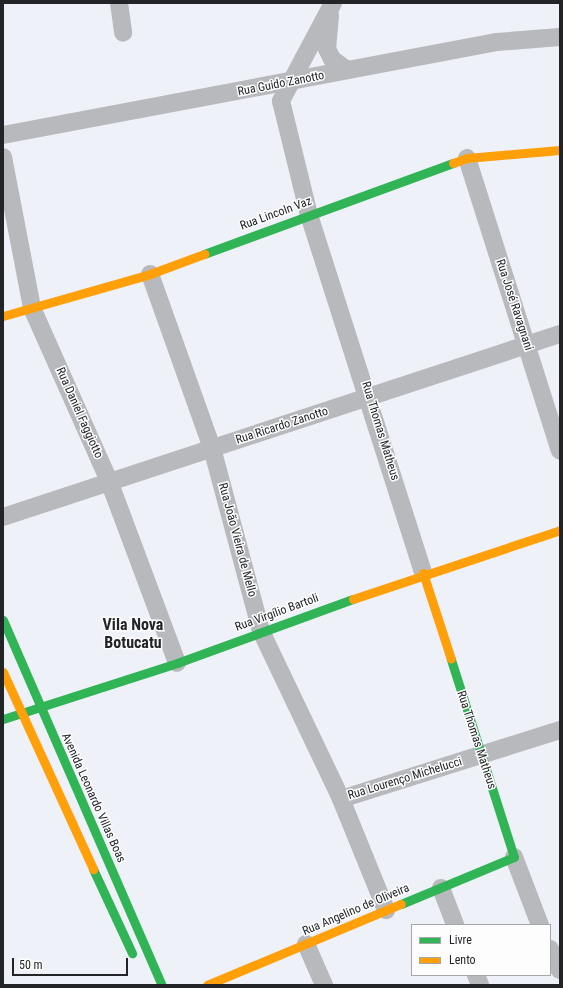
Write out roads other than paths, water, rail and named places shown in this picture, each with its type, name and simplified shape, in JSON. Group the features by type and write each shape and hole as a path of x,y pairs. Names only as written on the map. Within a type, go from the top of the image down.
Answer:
{"street":[{"path":"119,3 124,33"},
{"name":"Rua Thomas Matheus","path":"331,7 327,49 332,59 347,70"},
{"name":"Rua Thomas Matheus","path":"331,7 287,84 281,101 309,215 370,397 423,573 514,858"},
{"name":"Rua Guido Zanotto","path":"3,135 287,84 347,70 497,42 560,37"},
{"name":"Rua Lincoln Vaz","path":"3,316 150,274 467,158 560,150"},
{"name":"Rua Daniel Faggiotto","path":"3,157 32,308 109,481 177,663"},
{"name":"Rua José Ravagnani","path":"467,158 560,451"},
{"name":"Rua João Vieira de Mello","path":"150,274 212,448 261,631 341,799 386,910"},
{"name":"Rua Ricardo Zanotto","path":"3,517 109,481 527,347 560,334"},
{"name":"Rua Virgílio Bartoli","path":"3,719 177,663 423,573 560,530"},
{"name":"Avenida Leonardo Villas Boas","path":"3,620 40,708 162,985"},
{"path":"3,672 137,964"},
{"name":"Rua Lourenço Michelucci","path":"341,799 560,730"},
{"path":"514,858 540,924"},
{"name":"Rua Angelino de Oliveira","path":"207,985 514,858"},
{"path":"441,888 455,924"},
{"path":"306,944 324,985"},
{"path":"551,951 560,970"}],"district":[{"name":"Vila Nova Botucatu","path":"133,634"}]}
